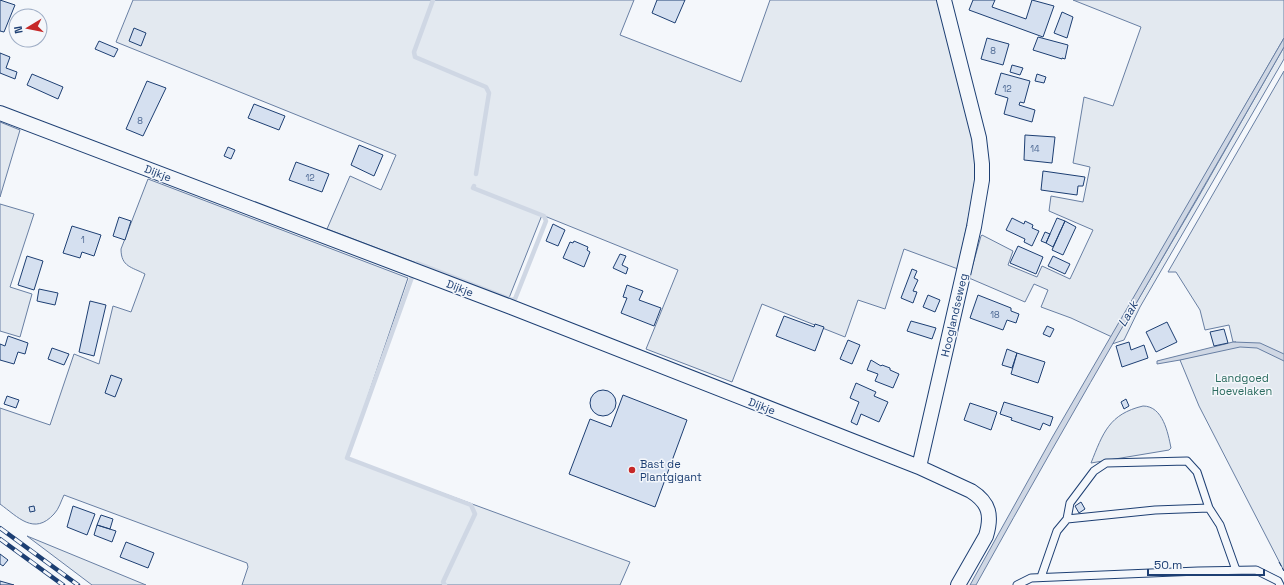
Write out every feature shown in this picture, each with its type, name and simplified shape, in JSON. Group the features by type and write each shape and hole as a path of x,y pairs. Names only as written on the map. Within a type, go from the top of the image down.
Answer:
{"street":[{"name":"Hooglandseweg","path":"919,467 974,227 982,180 979,138 944,0"},
{"name":"Dijkje","path":"0,113 511,307 919,467"},
{"path":"919,467 977,494 987,506 989,511 986,536 958,585"}],"lane":[{"path":"1041,578 1057,531 1067,519 1070,504 1094,471 1106,463 1187,461 1197,472 1209,508 1220,525 1236,570"},
{"path":"1067,519 1155,510 1209,508"},
{"path":"1017,585 1031,578 1256,570 1278,581 1280,585"}],"green space":[{"path":"133,0 634,0 620,35 741,82 770,0 939,0 972,137 976,161 974,190 958,269 904,249 885,309 858,300 845,337 762,304 732,382 646,349 678,270 542,215 509,298 327,229 350,176 381,190 396,155 116,42"},
{"path":"1073,0 1284,0 1284,38 1112,337 1071,318 1041,307 1048,290 1034,284 1025,302 969,278 982,235 1013,251 1008,265 1037,277 1042,266 1070,279 1093,230 1049,211 1051,196 1083,202 1090,167 1073,163 1084,97 1113,106 1141,27"},
{"path":"1284,47 1284,59 1140,307 1124,340 1112,344 1199,196"},
{"name":"Landgoed Hoevelaken","path":"1284,71 1284,571 1199,406 1180,360 1236,342 1233,342 1229,325 1205,330 1200,310 1176,272 1168,272"},
{"path":"0,122 20,130 0,197"},
{"path":"148,179 408,278 347,458 630,562 620,585 242,585 248,567 247,563 64,495 56,512 40,524 33,524 20,519 0,504 0,408 50,425 74,354 99,364 113,306 131,312 145,274 125,263 121,255 121,249"},
{"path":"0,204 34,214 10,287 32,294 20,337 0,331"},
{"path":"1143,406 1150,407 1160,415 1166,428 1171,448 1169,450 1091,463 1099,443 1109,426 1122,414"},
{"path":"27,536 146,585 92,585"}],"water":[{"name":"Laak","path":"1284,38 1284,47 976,585 970,585 1053,436"},
{"path":"1233,342 1260,343 1284,354 1284,361 1257,348 1240,347 1157,364 1157,361"}],"building":[{"path":"0,0 15,5 14,8 8,8 8,22 4,32 0,31"},
{"path":"657,0 685,0 675,23 652,13"},
{"path":"973,0 995,0 992,7 1026,19 1032,0 1054,6 1043,37 969,10"},
{"path":"1062,12 1073,17 1067,38 1054,33"},
{"path":"134,28 146,33 141,46 129,41"},
{"path":"1038,37 1068,45 1065,59 1033,50"},
{"path":"987,38 1009,44 1003,65 981,59"},
{"path":"99,41 118,49 114,57 95,49"},
{"path":"0,53 10,57 6,68 17,72 15,79 0,73"},
{"path":"1012,65 1023,68 1020,75 1010,72"},
{"path":"1001,73 1030,81 1024,103 1020,102 1019,105 1035,110 1032,122 1004,114 1008,98 995,94"},
{"path":"32,74 63,87 58,99 27,85"},
{"path":"1037,74 1046,77 1044,83 1035,81"},
{"path":"147,81 166,88 143,136 126,129"},
{"path":"254,104 285,116 279,130 248,118"},
{"path":"1025,135 1055,137 1052,163 1024,160"},
{"path":"359,145 383,155 374,176 351,165"},
{"path":"228,147 235,150 231,159 224,156"},
{"path":"296,162 329,174 322,192 289,180"},
{"path":"1043,171 1085,177 1083,186 1078,186 1077,195 1041,190"},
{"path":"119,217 131,221 125,240 113,236"},
{"path":"1012,218 1024,224 1025,221 1033,225 1032,228 1039,231 1032,246 1024,242 1025,239 1006,230"},
{"path":"1057,218 1065,221 1053,247 1046,243"},
{"path":"1065,221 1076,227 1063,255 1052,250"},
{"path":"553,224 565,230 558,246 546,241"},
{"path":"72,226 101,235 94,256 82,252 80,258 63,253"},
{"path":"1045,232 1050,234 1046,243 1041,241"},
{"path":"574,241 588,247 587,250 590,252 584,267 563,258 570,242 573,243"},
{"path":"1018,246 1043,257 1036,274 1010,263"},
{"path":"620,254 626,256 622,265 628,268 626,274 613,268"},
{"path":"27,256 43,261 34,290 18,285"},
{"path":"1053,256 1070,264 1065,274 1048,266"},
{"path":"912,269 917,271 914,278 918,280 913,291 917,292 913,303 901,298"},
{"path":"627,285 643,291 639,300 661,308 654,326 621,313 627,298 623,297"},
{"path":"39,289 58,293 55,305 37,301"},
{"path":"928,295 940,300 935,312 923,307"},
{"path":"978,295 1011,308 1011,311 1019,314 1016,323 1007,320 1003,330 970,318"},
{"path":"90,301 106,305 94,356 79,352"},
{"path":"784,316 814,327 815,324 824,327 815,351 776,336"},
{"path":"911,321 936,328 932,339 907,331"},
{"path":"1167,322 1177,342 1156,352 1146,332"},
{"path":"1047,326 1054,329 1050,337 1043,334"},
{"path":"1224,329 1228,343 1214,346 1210,332"},
{"path":"8,336 28,343 25,354 18,352 14,364 0,360 0,344 5,346"},
{"path":"848,340 860,345 852,364 840,359"},
{"path":"1129,342 1131,350 1144,345 1148,358 1122,367 1116,346"},
{"path":"52,348 69,354 64,365 48,359"},
{"path":"1007,349 1017,353 1012,368 1002,365"},
{"path":"1017,353 1045,362 1038,383 1011,374"},
{"path":"871,360 881,366 890,368 890,370 899,374 893,388 875,381 878,374 867,370"},
{"path":"111,375 122,379 115,397 105,393"},
{"path":"856,383 876,392 874,396 888,402 879,422 861,414 857,425 851,422 859,402 850,398"},
{"path":"603,390 612,394 616,403 612,412 603,416 594,412 590,403 594,394"},
{"path":"623,395 687,420 655,507 569,474 590,419 611,427"},
{"path":"7,396 19,400 16,408 4,404"},
{"path":"1126,399 1129,406 1124,409 1121,402"},
{"path":"1004,402 1053,417 1050,426 1043,423 1040,430 1011,420 1012,418 1000,414"},
{"path":"970,403 997,412 991,430 964,420"},
{"path":"1081,502 1085,509 1079,513 1075,506"},
{"path":"34,506 35,511 30,512 29,507"},
{"path":"73,506 95,514 87,535 67,527"},
{"path":"101,515 113,519 110,529 97,525"},
{"path":"97,525 116,531 112,542 94,535"},
{"path":"126,542 154,553 148,568 120,557"},
{"path":"0,554 8,560 3,566 0,564"},
{"path":"0,581 14,585 0,585"}],"waterway":[{"path":"433,0 414,52 415,57 486,87 489,93 476,174"},
{"path":"416,264 417,263 512,300 515,299 546,221 544,216 473,188 474,186"},
{"path":"412,277 347,458 471,505 475,514 443,582 445,585"}],"railway":[{"path":"0,528 78,585"},
{"path":"0,539 63,585"}],"fence":[{"path":"1279,562 1284,571"}],"place":[{"name":"Bast de Plantgigant","path":"632,470"}]}
